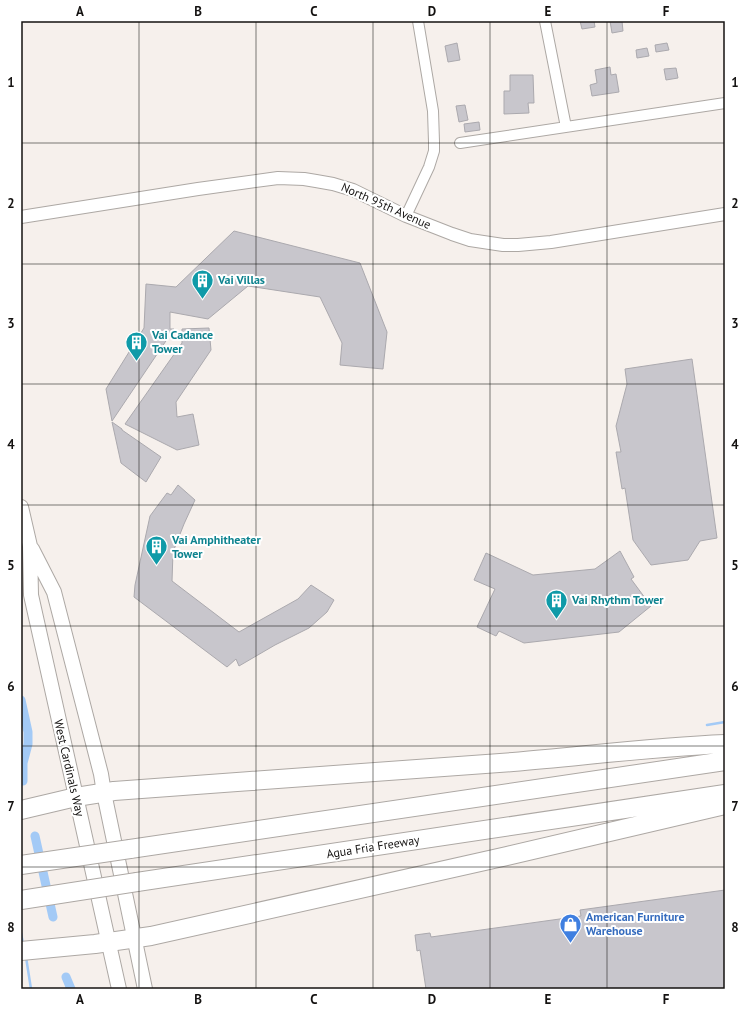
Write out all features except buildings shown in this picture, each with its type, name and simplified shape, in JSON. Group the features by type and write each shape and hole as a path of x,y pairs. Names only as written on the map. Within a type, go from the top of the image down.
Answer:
{"highway":[{"path":"29,808 76,797 114,791 458,766 725,744"},
{"path":"21,865 725,761"},
{"name":"Agua Fria Freeway","path":"21,900 725,794"},
{"path":"21,951 135,939 725,805"}],"main road":[{"name":"West Cardinals Way","path":"21,507 30,546 31,595 119,989"},
{"name":"West Cardinals Way","path":"30,546 54,592 101,774 104,793"},
{"path":"104,793 145,989"}],"street":[{"path":"406,216 429,167 434,142 434,111 418,21"},
{"path":"546,21 566,127"},
{"path":"460,143 725,102"},
{"name":"North 95th Avenue","path":"21,217 278,178 304,179 333,184 353,190 406,216 452,234 470,240 502,245 551,242 725,214"}],"waterway":[{"path":"21,700 28,732 28,744 23,763 23,781"},
{"path":"707,725 725,722"},
{"path":"35,836 53,917"},
{"path":"21,933 23,944"},
{"path":"26,957 31,989"},
{"path":"66,977 71,989"}],"place":[{"name":"Vai Villas","path":"203,300"},
{"name":"Vai Cadance Tower","path":"137,362"},
{"name":"Vai Amphitheater Tower","path":"156,566"},
{"name":"Vai Rhythm Tower","path":"557,620"},
{"name":"American Furniture Warehouse","path":"570,944"}]}
